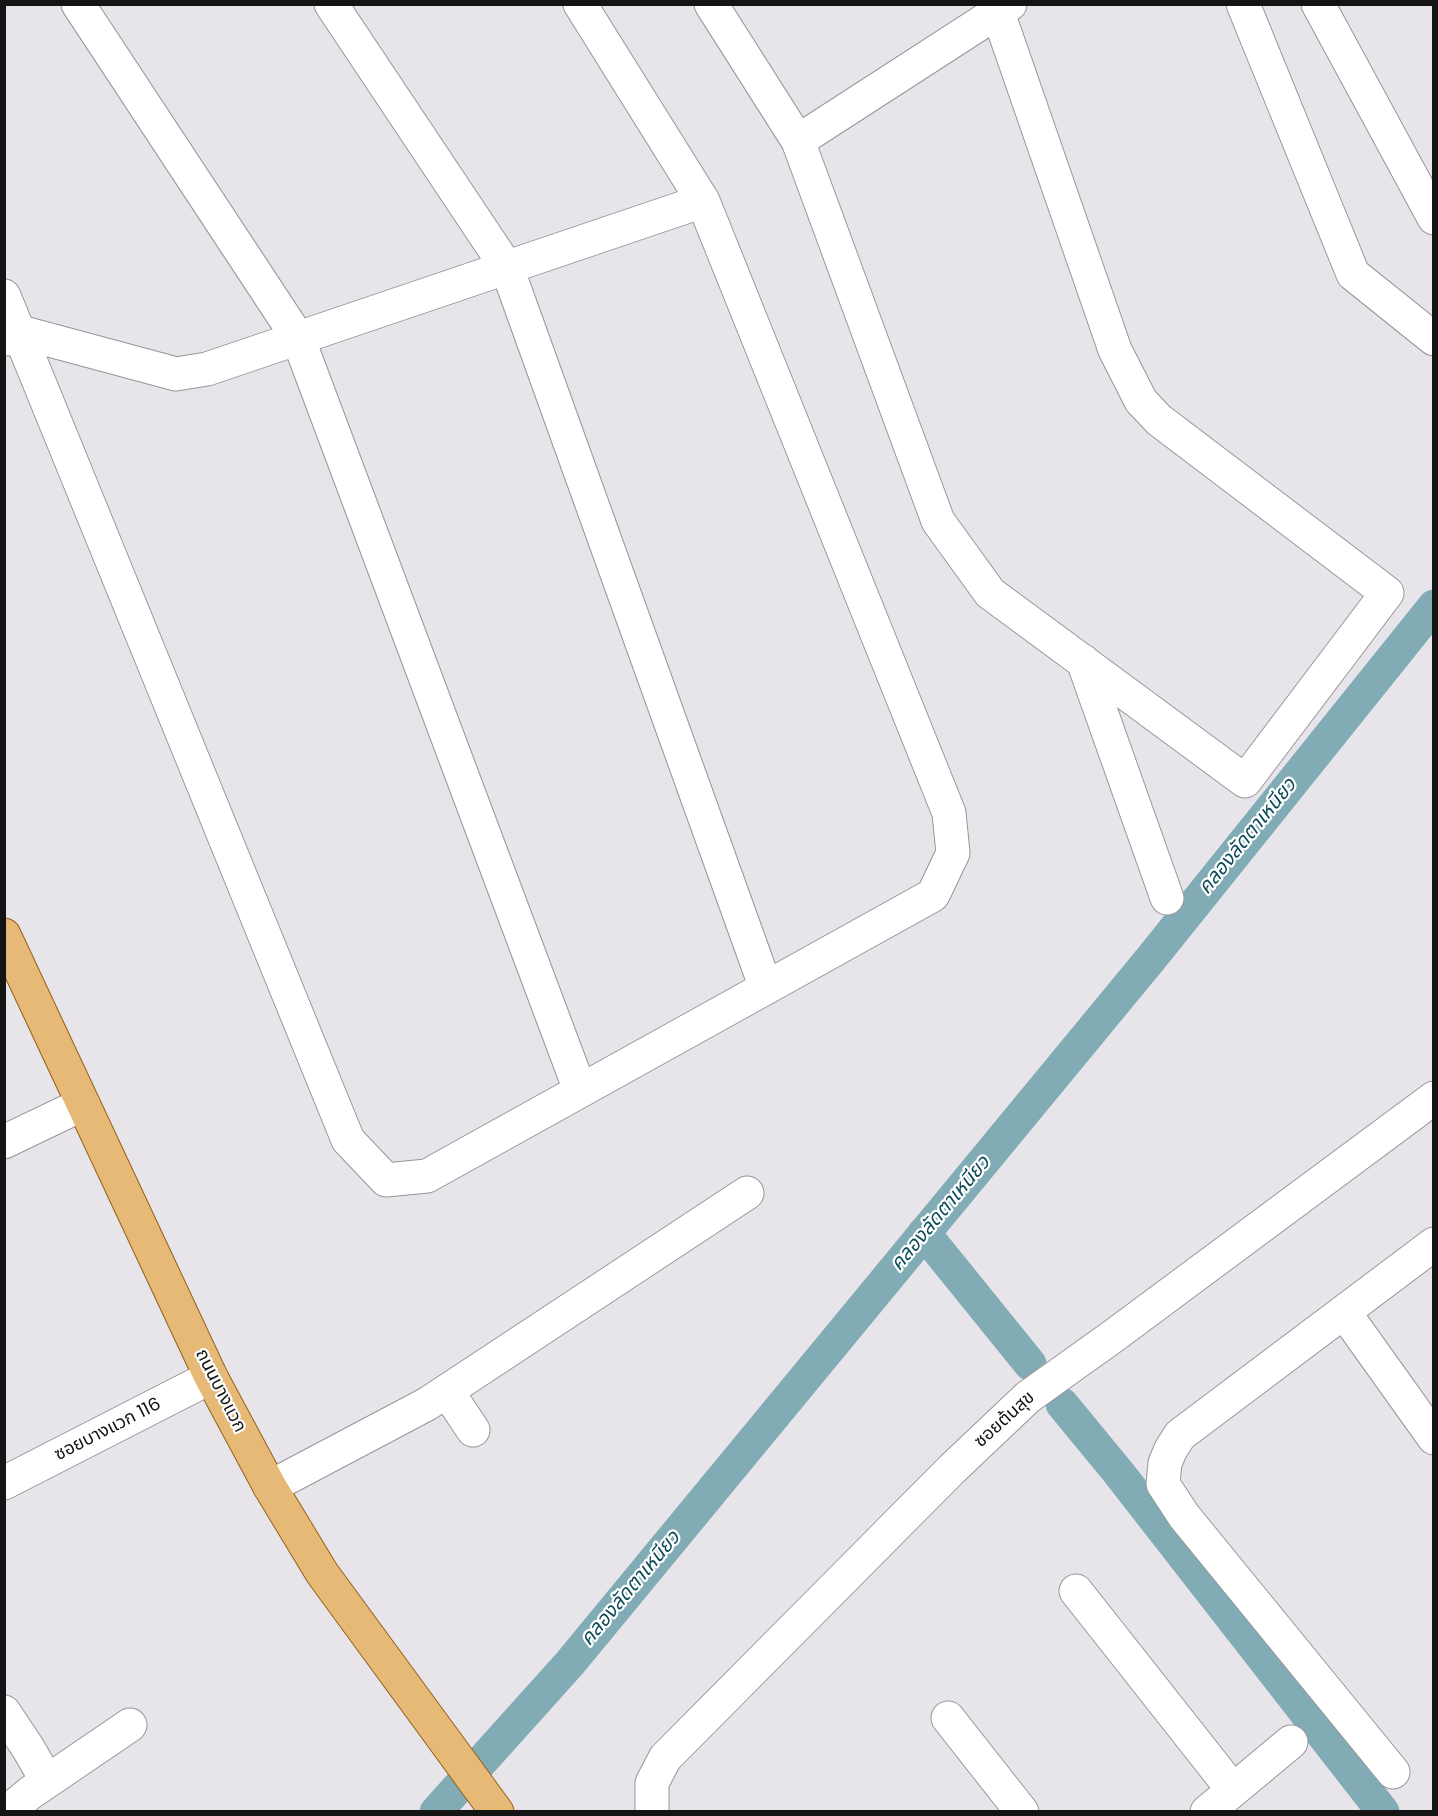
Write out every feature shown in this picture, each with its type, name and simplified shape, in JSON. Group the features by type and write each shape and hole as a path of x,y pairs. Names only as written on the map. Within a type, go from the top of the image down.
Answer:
{"main road":[{"name":"ถนนบางแวก","path":"4,935 211,1377 270,1487 322,1573 497,1812"}],"street":[{"path":"78,4 298,338 580,1090"},
{"path":"331,4 507,268 766,988"},
{"path":"4,296 12,336 348,1140 386,1180 427,1176 933,896 953,853 949,813 703,201 580,4"},
{"path":"711,4 798,141 938,521 990,593 1245,781 1387,593 1159,420 1141,401 1115,350 1001,7 798,141"},
{"path":"1244,4 1353,274 1434,339"},
{"path":"1318,4 1434,218"},
{"path":"12,336 176,374 207,369 703,201"},
{"path":"1083,661 1167,898"},
{"name":"ซอยต้นสุข","path":"652,1812 652,1783 665,1758 952,1469 1028,1397 1434,1098"},
{"path":"4,1142 83,1104"},
{"path":"270,1487 427,1404 747,1193"},
{"path":"1393,1772 1184,1516 1163,1484 1165,1463 1180,1435 1434,1244"},
{"path":"1344,1312 1434,1438"},
{"name":"ซอยบางแวก 116","path":"4,1483 211,1377"},
{"path":"447,1391 473,1430"},
{"path":"1076,1591 1233,1790"},
{"path":"4,1712 47,1781"},
{"path":"948,1718 1022,1812"},
{"path":"7,1812 47,1781 130,1725"},
{"path":"1207,1812 1291,1742"}],"waterway":[{"name":"คลองลัดตาเหนียว","path":"436,1812 570,1663 1153,956 1434,606"},
{"path":"924,1233 1030,1364"},
{"path":"1062,1404 1118,1472 1383,1812"}]}
